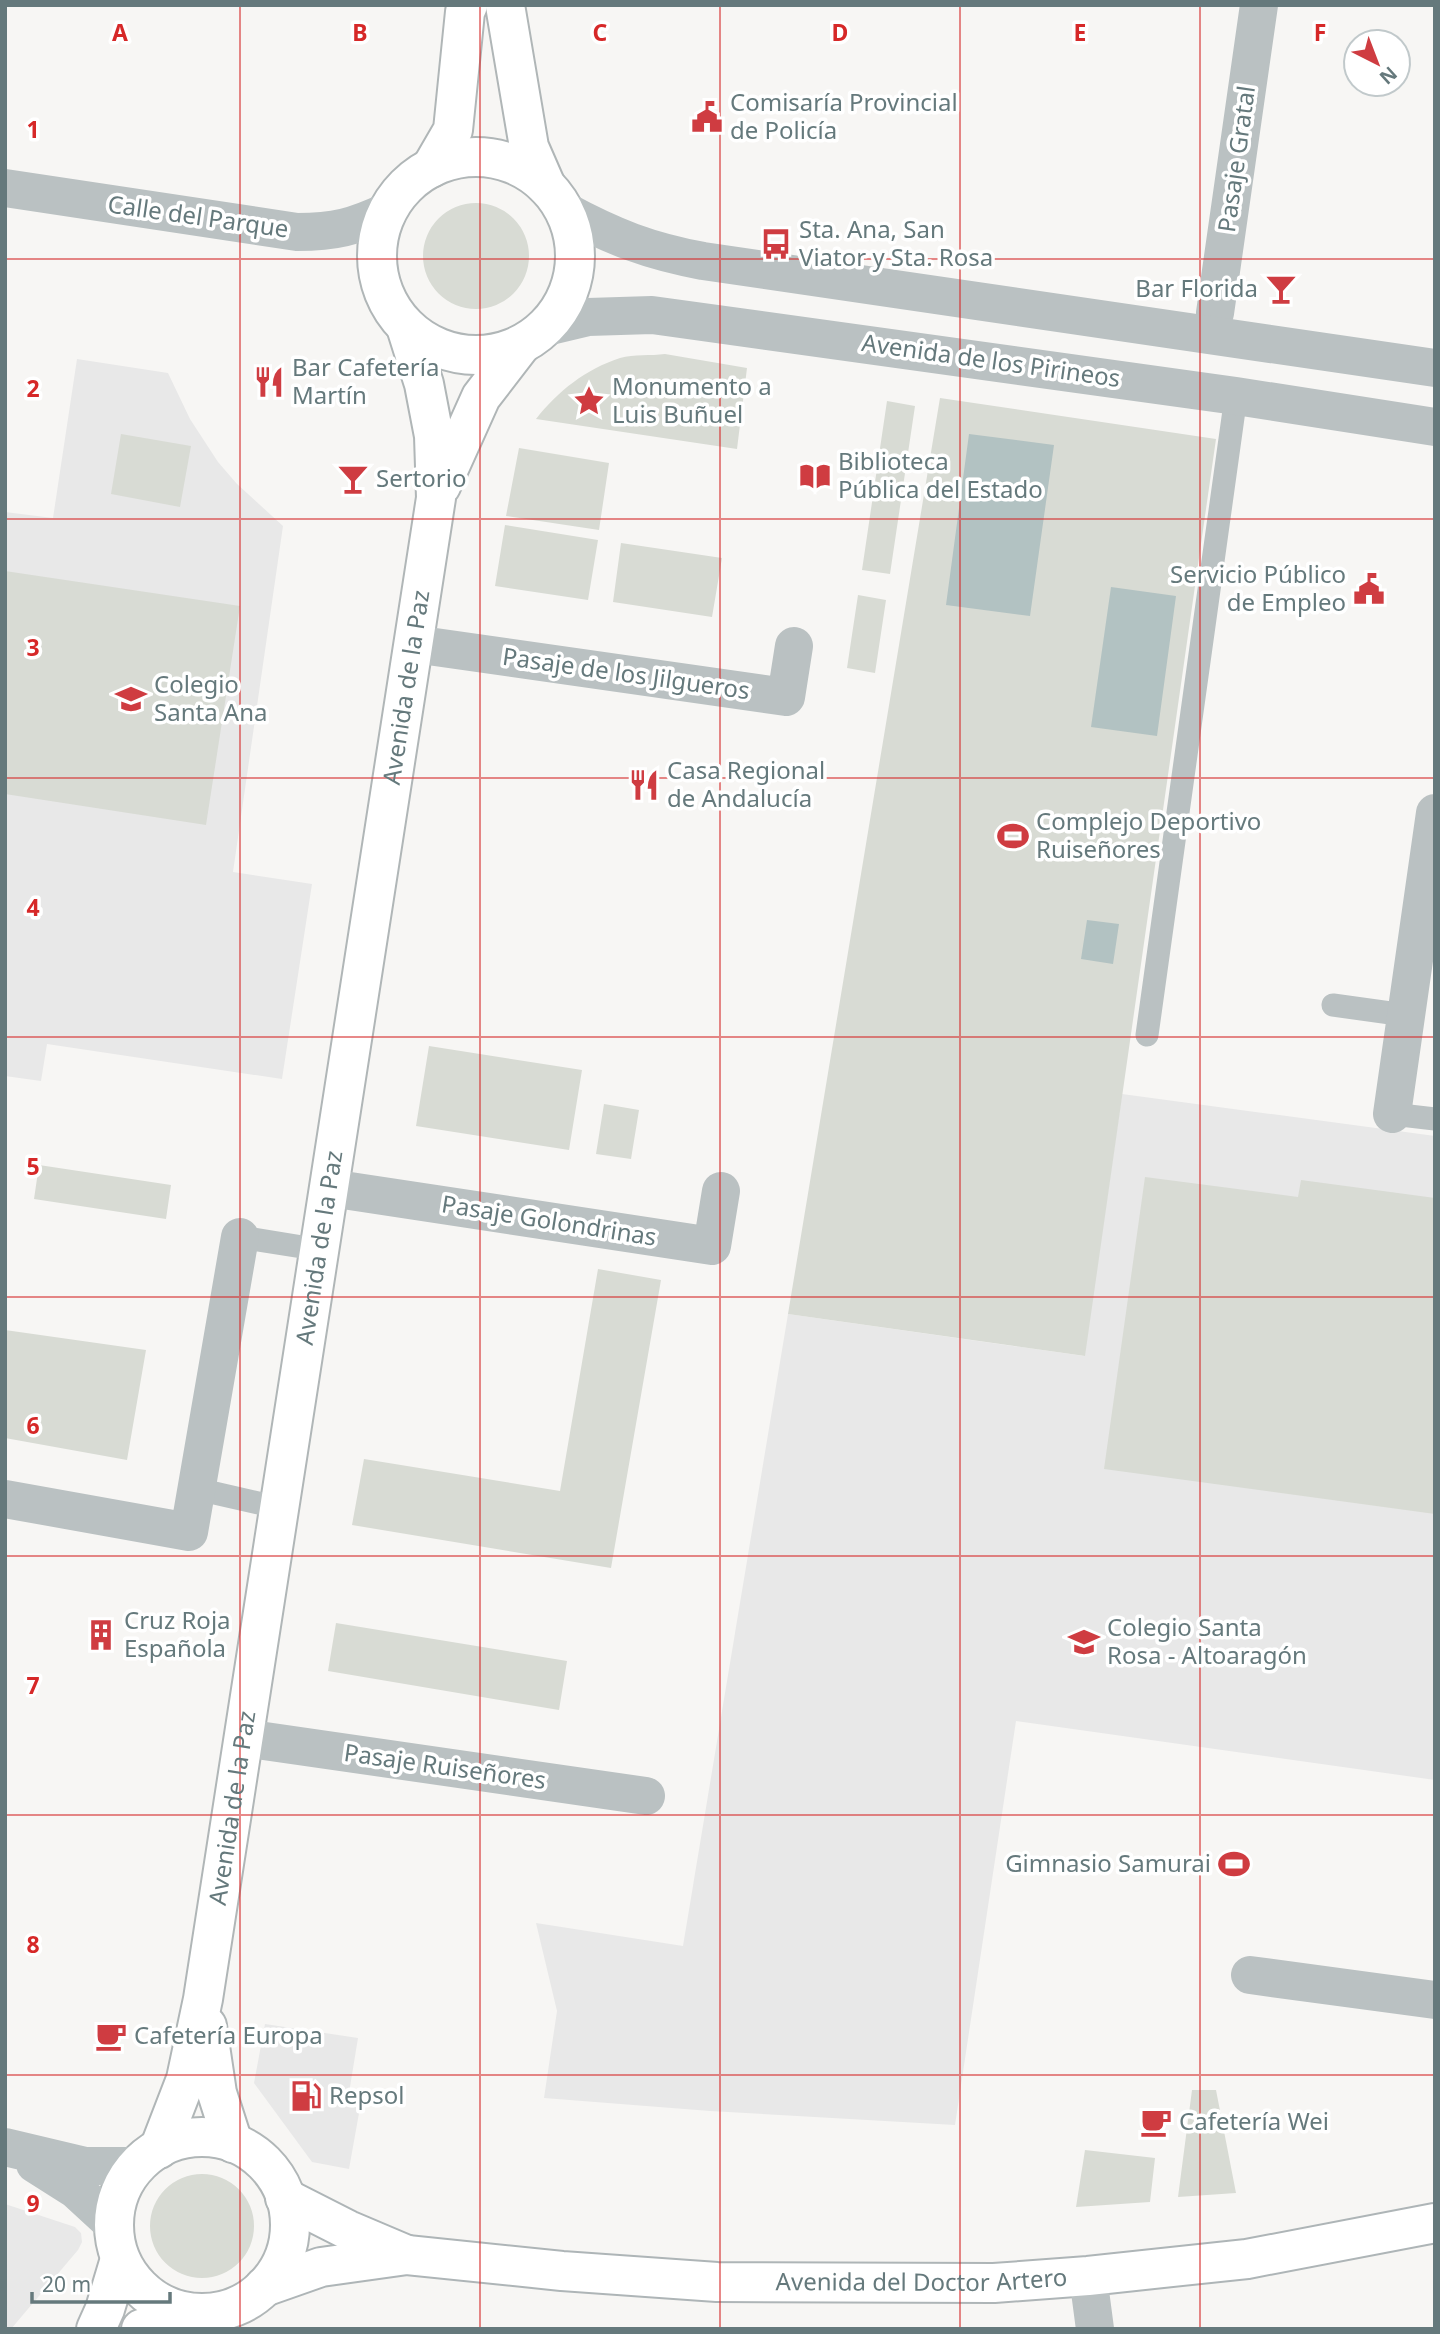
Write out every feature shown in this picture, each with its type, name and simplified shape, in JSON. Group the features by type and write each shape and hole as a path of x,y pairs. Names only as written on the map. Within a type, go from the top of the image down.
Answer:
{"main road":[{"path":"431,168 453,130 465,12 468,5"},
{"path":"507,7 529,147 555,198 574,240 574,272 564,301 534,336 491,354 460,354 430,345 406,327 387,301 377,271 378,241 388,211 397,196 413,180 431,168 461,158 492,158 521,168 555,198"},
{"name":"Avenida de la Paz","path":"148,2157 186,2079 203,1999 436,498 434,436 424,384 406,327"},
{"name":"Avenida de la Paz","path":"436,498 481,397 534,336"},
{"name":"Avenida de la Paz","path":"203,1999 217,2093 233,2143"},
{"path":"96,2329 105,2309 117,2242 120,2193 129,2176 148,2157 177,2141 197,2137 233,2143 256,2156 271,2170 288,2208 290,2229 286,2250 276,2272 264,2287 240,2305 217,2312 192,2313 169,2308 147,2295 135,2284 117,2242"},
{"name":"Avenida del Doctor Artero","path":"285,2198 348,2230 407,2255"},
{"name":"Avenida del Doctor Artero","path":"264,2287 321,2267 407,2255 562,2271 717,2282 994,2283 1247,2259 1435,2223"},
{"path":"141,2329 192,2313"}],"street":[{"name":"Pasaje Gratal","path":"1215,313 1259,5"},
{"name":"Calle del Parque","path":"5,188 297,232 327,232 359,225 388,211"},
{"path":"555,198 604,232 665,254 1435,368"},
{"name":"Avenida de los Pirineos","path":"534,336 588,317 652,315 1236,396 1435,427"},
{"name":"Pasaje de los Jilgueros","path":"414,644 786,697 794,646"},
{"path":"1392,1114 1435,813"},
{"name":"Pasaje Golondrinas","path":"330,1188 712,1246 720,1191"},
{"path":"5,1499 189,1532 240,1237"},
{"name":"Pasaje Ruiseñores","path":"244,1738 646,1796"},
{"path":"1250,1975 1435,2000"},
{"path":"11,2149 85,2166 148,2157"},
{"path":"11,2149 76,2190 117,2242"},
{"path":"1088,2276 1095,2329"}],"lane":[{"path":"1147,1035 1236,396"},
{"path":"1333,1005 1405,1015"},
{"path":"1392,1114 1435,1119"},
{"path":"240,1237 321,1250"},
{"path":"197,1489 280,1508"}],"shaded area":[{"path":"476,203 496,207 514,218 525,236 529,256 525,276 514,294 496,305 476,309 456,305 438,294 427,276 423,256 427,236 438,218 456,207"},
{"path":"665,354 747,368 737,449 536,419 563,390 596,368 625,357"},
{"name":"Colegio Santa Ana","path":"77,359 168,373 190,419 218,462 237,484 283,526 233,872 312,884 282,1079 47,1044 41,1081 5,1076 5,512 53,518"},
{"name":"Complejo Deportivo Ruiseñores","path":"940,398 1216,439 1085,1356 788,1314"},
{"path":"887,401 915,406 890,574 862,570"},
{"path":"121,434 191,446 180,507 111,494"},
{"path":"969,434 1054,445 1030,616 946,605"},
{"path":"519,448 609,463 599,530 506,516"},
{"path":"505,525 598,540 588,600 495,586"},
{"path":"621,543 722,558 712,617 613,602"},
{"path":"5,571 240,606 206,825 5,794"},
{"path":"1111,587 1176,596 1157,736 1091,727"},
{"path":"858,595 886,600 875,673 847,668"},
{"path":"1087,920 1119,924 1113,964 1081,959"},
{"path":"429,1046 582,1070 569,1150 416,1126"},
{"name":"Colegio Santa Rosa - Altoaragón","path":"1122,1094 1435,1136 1435,1780 1016,1721 955,2125 544,2098 557,2011 536,1923 683,1946 788,1314 1084,1356"},
{"path":"604,1104 639,1110 631,1159 596,1154"},
{"path":"39,1165 171,1185 166,1219 34,1199"},
{"path":"1145,1177 1298,1197 1301,1180 1435,1198 1435,1514 1104,1469"},
{"path":"598,1269 661,1280 611,1568 352,1525 364,1459 560,1491"},
{"path":"5,1330 146,1350 127,1460 5,1438"},
{"path":"336,1623 567,1661 559,1710 328,1671"},
{"name":"Repsol","path":"265,2024 358,2038 348,2099 361,2102 349,2169 312,2162 254,2083"},
{"path":"1192,2090 1216,2090 1236,2193 1178,2197"},
{"path":"1085,2150 1155,2158 1150,2202 1076,2207"},
{"path":"202,2174 222,2178 239,2189 250,2206 254,2226 250,2246 239,2263 222,2274 202,2278 182,2274 165,2263 154,2246 150,2226 154,2206 165,2189 182,2178"},
{"path":"5,2204 75,2227 81,2233 82,2242 11,2329 5,2329"}],"place":[{"name":"Comisaría Provincial de Policía","path":"707,117"},
{"name":"Sta. Ana, San Viator y Sta. Rosa","path":"776,244"},
{"name":"Bar Florida","path":"1281,289"},
{"name":"Bar Cafetería Martín","path":"269,382"},
{"name":"Monumento a Luis Buñuel","path":"589,401"},
{"name":"Biblioteca Pública del Estado","path":"815,476"},
{"name":"Sertorio","path":"353,479"},
{"name":"Servicio Público de Empleo","path":"1369,589"},
{"name":"Colegio Santa Ana","path":"131,699"},
{"name":"Casa Regional de Andalucía","path":"644,785"},
{"name":"Complejo Deportivo Ruiseñores","path":"1013,836"},
{"name":"Cruz Roja Española","path":"101,1635"},
{"name":"Colegio Santa Rosa - Altoaragón","path":"1084,1642"},
{"name":"Gimnasio Samurai","path":"1234,1864"},
{"name":"Cafetería Europa","path":"111,2036"},
{"name":"Repsol","path":"306,2096"},
{"name":"Cafetería Wei","path":"1156,2122"}]}
